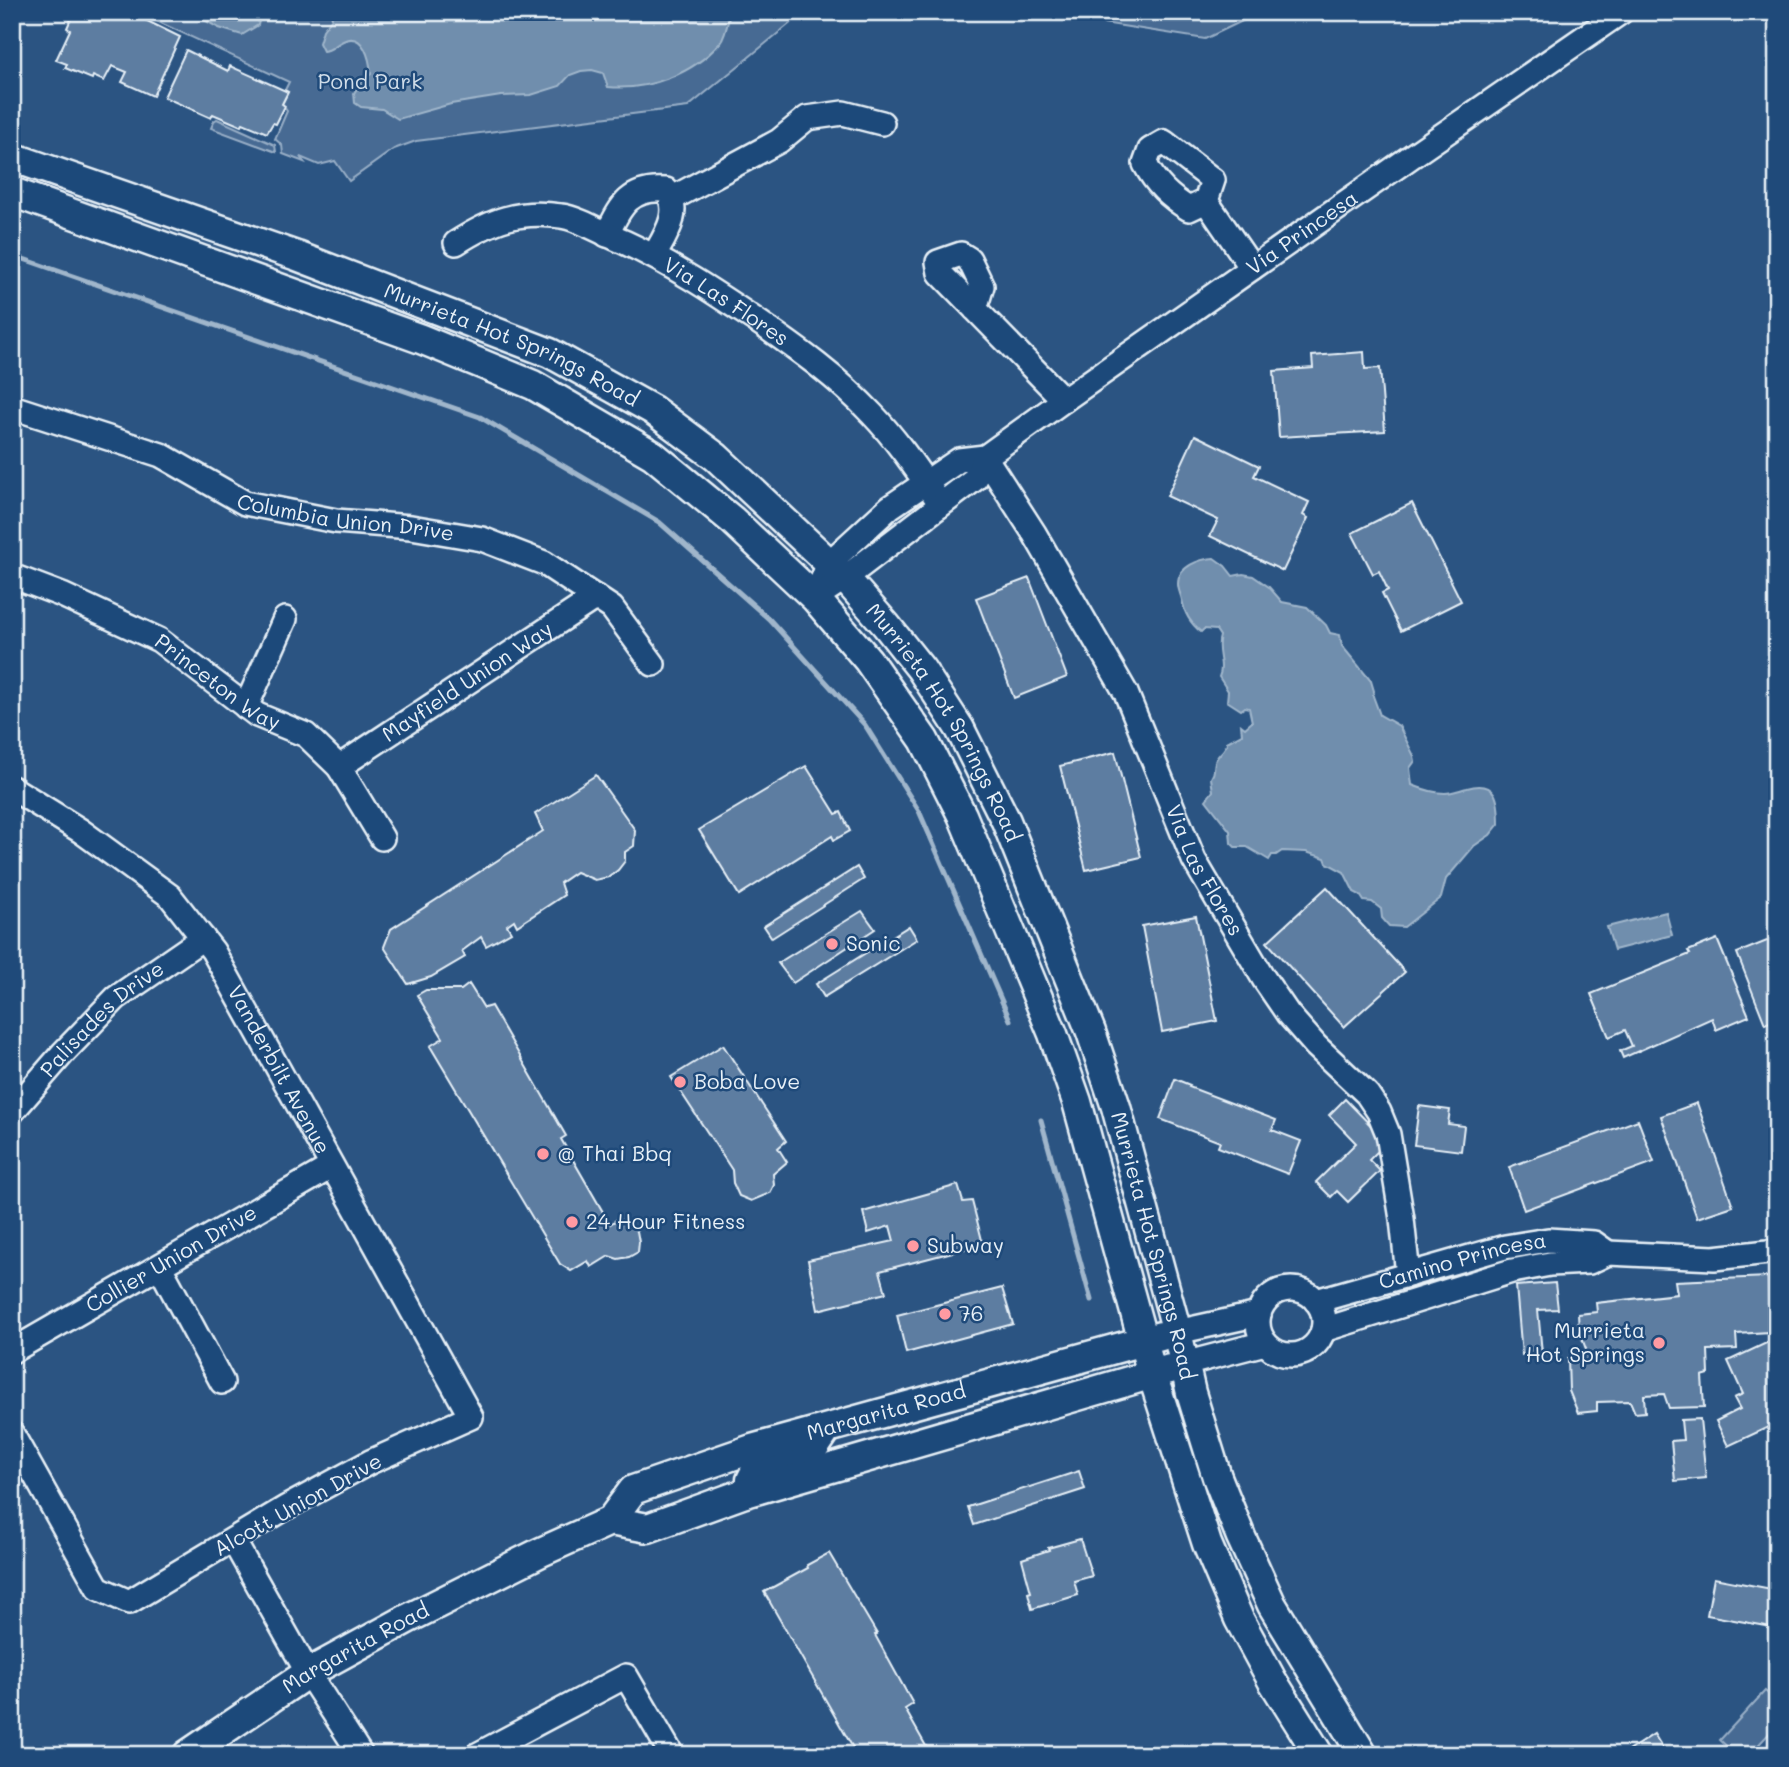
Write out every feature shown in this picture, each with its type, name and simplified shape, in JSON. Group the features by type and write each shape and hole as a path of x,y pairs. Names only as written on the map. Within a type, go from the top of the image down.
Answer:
{"main road":[{"name":"Murrieta Hot Springs Road","path":"12,157 297,256 550,352 653,411 716,457 837,570 921,669 960,729 1001,809 1091,1032 1116,1107 1217,1477 1241,1537 1272,1605 1363,1755"},
{"name":"Murrieta Hot Springs Road","path":"12,192 408,334 533,385 653,455 732,520 815,597 868,660 923,740 962,815 1053,1034 1077,1102 1152,1374 1207,1544 1239,1619 1272,1680 1319,1755"},
{"name":"Margarita Road","path":"187,1755 308,1673 419,1613 610,1521 633,1490 828,1426 1177,1332"},
{"name":"Margarita Road","path":"610,1521 648,1528 742,1494 1184,1364"},
{"path":"742,1494 755,1472 813,1450 828,1426"}],"street":[{"name":"Via Princesa","path":"815,597 890,507 925,481 958,460 985,457 1621,12"},
{"path":"673,198 779,141 807,118 843,113 882,123"},
{"path":"607,235 615,216 636,193 652,189 666,190 673,198 673,216 667,234 654,256"},
{"path":"1206,201 1252,268"},
{"name":"Via Las Flores","path":"456,243 485,224 513,215 538,214 564,216 654,256 708,288 821,367 873,415 940,503"},
{"path":"975,309 1064,400"},
{"name":"Columbia Union Drive","path":"12,407 161,455 245,503 335,521 411,527 482,539 544,563 612,608 653,664"},
{"name":"Via Princesa","path":"837,570 976,478 985,457"},
{"name":"Via Las Flores","path":"985,457 1031,528 1126,693 1194,860 1264,979 1302,1030 1367,1094 1380,1112 1388,1134 1408,1275"},
{"name":"Princeton Way","path":"12,576 62,595 159,640 257,715 306,735 339,767 382,838"},
{"name":"Mayfield Union Way","path":"339,767 596,597"},
{"path":"246,707 285,619"},
{"name":"Vanderbilt Avenue","path":"12,788 81,831 170,897 213,951 471,1417"},
{"name":"Palisades Drive","path":"12,1112 63,1052 116,998 203,938"},
{"name":"Collier Union Drive","path":"12,1351 331,1167"},
{"name":"Camino Princesa","path":"1316,1301 1505,1247 1548,1240 1594,1243 1608,1253"},
{"name":"Camino Princesa","path":"1265,1343 1283,1354 1303,1353 1312,1348 1323,1330 1512,1271 1550,1264 1589,1262 1608,1253 1714,1258 1777,1251"},
{"path":"160,1267 222,1382"},
{"path":"1184,1364 1265,1343 1260,1334 1259,1314 1263,1304 1270,1297 1289,1289 1309,1294 1316,1301 1324,1320 1323,1330"},
{"path":"1177,1332 1259,1314"},
{"name":"Alcott Union Drive","path":"12,1434 98,1588 129,1602 287,1507 370,1462 471,1417"},
{"path":"233,1540 308,1673 361,1755"},
{"path":"477,1755 626,1676 672,1755"}],"green space":[{"name":"Pond Park","path":"137,12 804,12 688,107 416,141 394,149 349,181 335,161 319,165 283,154 282,145 275,139 287,111 282,104 289,82"},
{"path":"1033,12 1261,12 1205,39"},
{"path":"217,119 275,145 276,152 211,128"},
{"path":"1765,1691 1777,1701 1777,1725 1749,1755 1736,1755 1720,1740"}],"shaded area":[{"path":"190,12 261,12 258,25 242,35 219,28"},
{"path":"331,12 730,12 722,40 709,54 683,72 654,83 623,88 608,87 603,73 581,71 570,75 560,86 531,95 501,96 451,104 398,119 382,109 361,107 355,103 354,93 371,74 369,62 364,48 356,40 343,41 323,51 319,43 323,30 332,18"},
{"path":"1214,558 1233,576 1253,576 1269,587 1282,602 1307,607 1326,625 1330,633 1340,635 1342,646 1371,681 1380,715 1399,726 1414,756 1415,761 1410,768 1412,785 1445,793 1485,786 1494,794 1499,824 1490,835 1474,846 1446,879 1441,898 1404,927 1389,926 1382,918 1381,909 1372,902 1364,901 1354,892 1344,872 1327,863 1325,858 1306,852 1282,851 1272,855 1269,860 1247,847 1235,847 1231,843 1230,831 1206,800 1213,791 1211,778 1216,759 1227,742 1242,734 1241,725 1245,728 1252,722 1249,708 1241,710 1227,701 1228,691 1219,677 1220,636 1216,630 1204,629 1201,632 1194,625 1184,609 1178,588 1179,578 1186,568 1196,562"},
{"path":"1666,912 1672,935 1614,950 1607,927"}],"building":[{"path":"74,12 117,12 124,15 129,12 180,37 153,96 122,82 127,72 112,66 104,81 65,68 67,64 56,60 70,30 67,28"},
{"path":"186,50 228,71 230,66 288,92 282,104 285,106 276,124 273,123 267,133 213,114 211,118 164,97"},
{"path":"1364,352 1365,369 1380,368 1385,431 1279,437 1274,371 1313,368 1312,356"},
{"path":"1195,435 1259,466 1254,476 1309,502 1303,515 1308,518 1283,571 1210,536 1218,520 1167,496"},
{"path":"1412,503 1461,601 1401,631 1382,593 1388,590 1379,571 1373,574 1352,533"},
{"path":"1029,578 1067,677 1014,698 976,598"},
{"path":"1115,752 1141,857 1086,870 1060,766"},
{"path":"806,766 836,814 841,812 850,831 834,840 832,836 739,895 699,830"},
{"path":"596,775 635,830 634,846 625,852 625,861 618,870 609,877 595,880 576,872 560,883 564,895 517,926 514,920 507,925 511,932 486,946 481,937 462,951 465,957 431,977 408,984 384,947 391,929 543,831 535,814"},
{"path":"857,867 864,879 772,938 764,926"},
{"path":"1327,887 1405,972 1344,1027 1267,942"},
{"path":"862,911 875,929 793,983 778,963"},
{"path":"1196,916 1217,1021 1162,1032 1142,926"},
{"path":"909,926 917,939 824,997 816,984"},
{"path":"1777,937 1777,1019 1765,1024 1737,953"},
{"path":"1717,939 1749,1016 1716,1030 1712,1018 1623,1058 1620,1051 1632,1046 1625,1030 1609,1037 1591,994 1690,954 1688,951"},
{"path":"469,984 484,1008 491,1006 566,1136 561,1139 610,1224 618,1219 637,1231 638,1252 618,1259 609,1256 591,1267 588,1261 571,1271 560,1264 430,1046 443,1038 417,995 426,990 461,990"},
{"path":"723,1045 786,1141 778,1148 787,1162 773,1174 774,1185 770,1193 751,1201 739,1196 733,1183 732,1170 671,1077"},
{"path":"1175,1079 1190,1085 1189,1087 1276,1120 1272,1130 1301,1141 1288,1174 1218,1147 1220,1142 1160,1119"},
{"path":"1345,1099 1387,1142 1369,1160 1380,1171 1348,1202 1337,1191 1331,1197 1316,1182 1356,1143 1329,1115"},
{"path":"1697,1103 1733,1206 1697,1218 1661,1116"},
{"path":"1419,1106 1450,1110 1448,1124 1464,1126 1461,1151 1414,1145"},
{"path":"1638,1120 1654,1162 1524,1210 1509,1167"},
{"path":"958,1185 963,1202 972,1201 983,1244 880,1271 886,1293 818,1310 808,1260 894,1241 890,1226 868,1233 863,1212"},
{"path":"1768,1277 1770,1332 1736,1334 1737,1349 1708,1350 1709,1374 1702,1376 1704,1407 1669,1408 1664,1394 1644,1395 1645,1412 1635,1413 1630,1401 1597,1402 1597,1411 1578,1413 1569,1391 1568,1359 1587,1352 1579,1330 1578,1314 1597,1312 1596,1303 1677,1294 1675,1281"},
{"path":"1555,1283 1558,1309 1538,1310 1542,1353 1522,1355 1516,1286"},
{"path":"1002,1288 1013,1324 906,1353 897,1315"},
{"path":"1353,1297 1356,1309 1337,1314 1333,1303"},
{"path":"1777,1338 1777,1423 1728,1446 1716,1421 1740,1409 1734,1398 1743,1394 1728,1361"},
{"path":"1700,1419 1706,1478 1675,1481 1671,1441 1683,1440 1681,1420"},
{"path":"1079,1471 1085,1489 974,1525 968,1507"},
{"path":"1080,1539 1092,1576 1074,1581 1078,1595 1032,1609 1028,1593 1031,1592 1022,1559"},
{"path":"829,1553 877,1634 875,1635 913,1704 905,1709 931,1755 857,1755 764,1592"},
{"path":"1714,1578 1777,1590 1777,1628 1707,1615"},
{"path":"1654,1734 1667,1755 1622,1755"}],"waterway":[{"path":"12,255 480,417 659,522 769,619 865,725 919,811 1010,1020"},
{"path":"1041,1120 1091,1300"}],"place":[{"name":"Sonic","path":"832,944"},
{"name":"Boba Love","path":"680,1082"},
{"name":"@ Thai Bbq","path":"543,1154"},
{"name":"24 Hour Fitness","path":"572,1222"},
{"name":"Subway","path":"913,1246"},
{"name":"76","path":"945,1314"},
{"name":"Murrieta Hot Springs","path":"1659,1343"}]}
